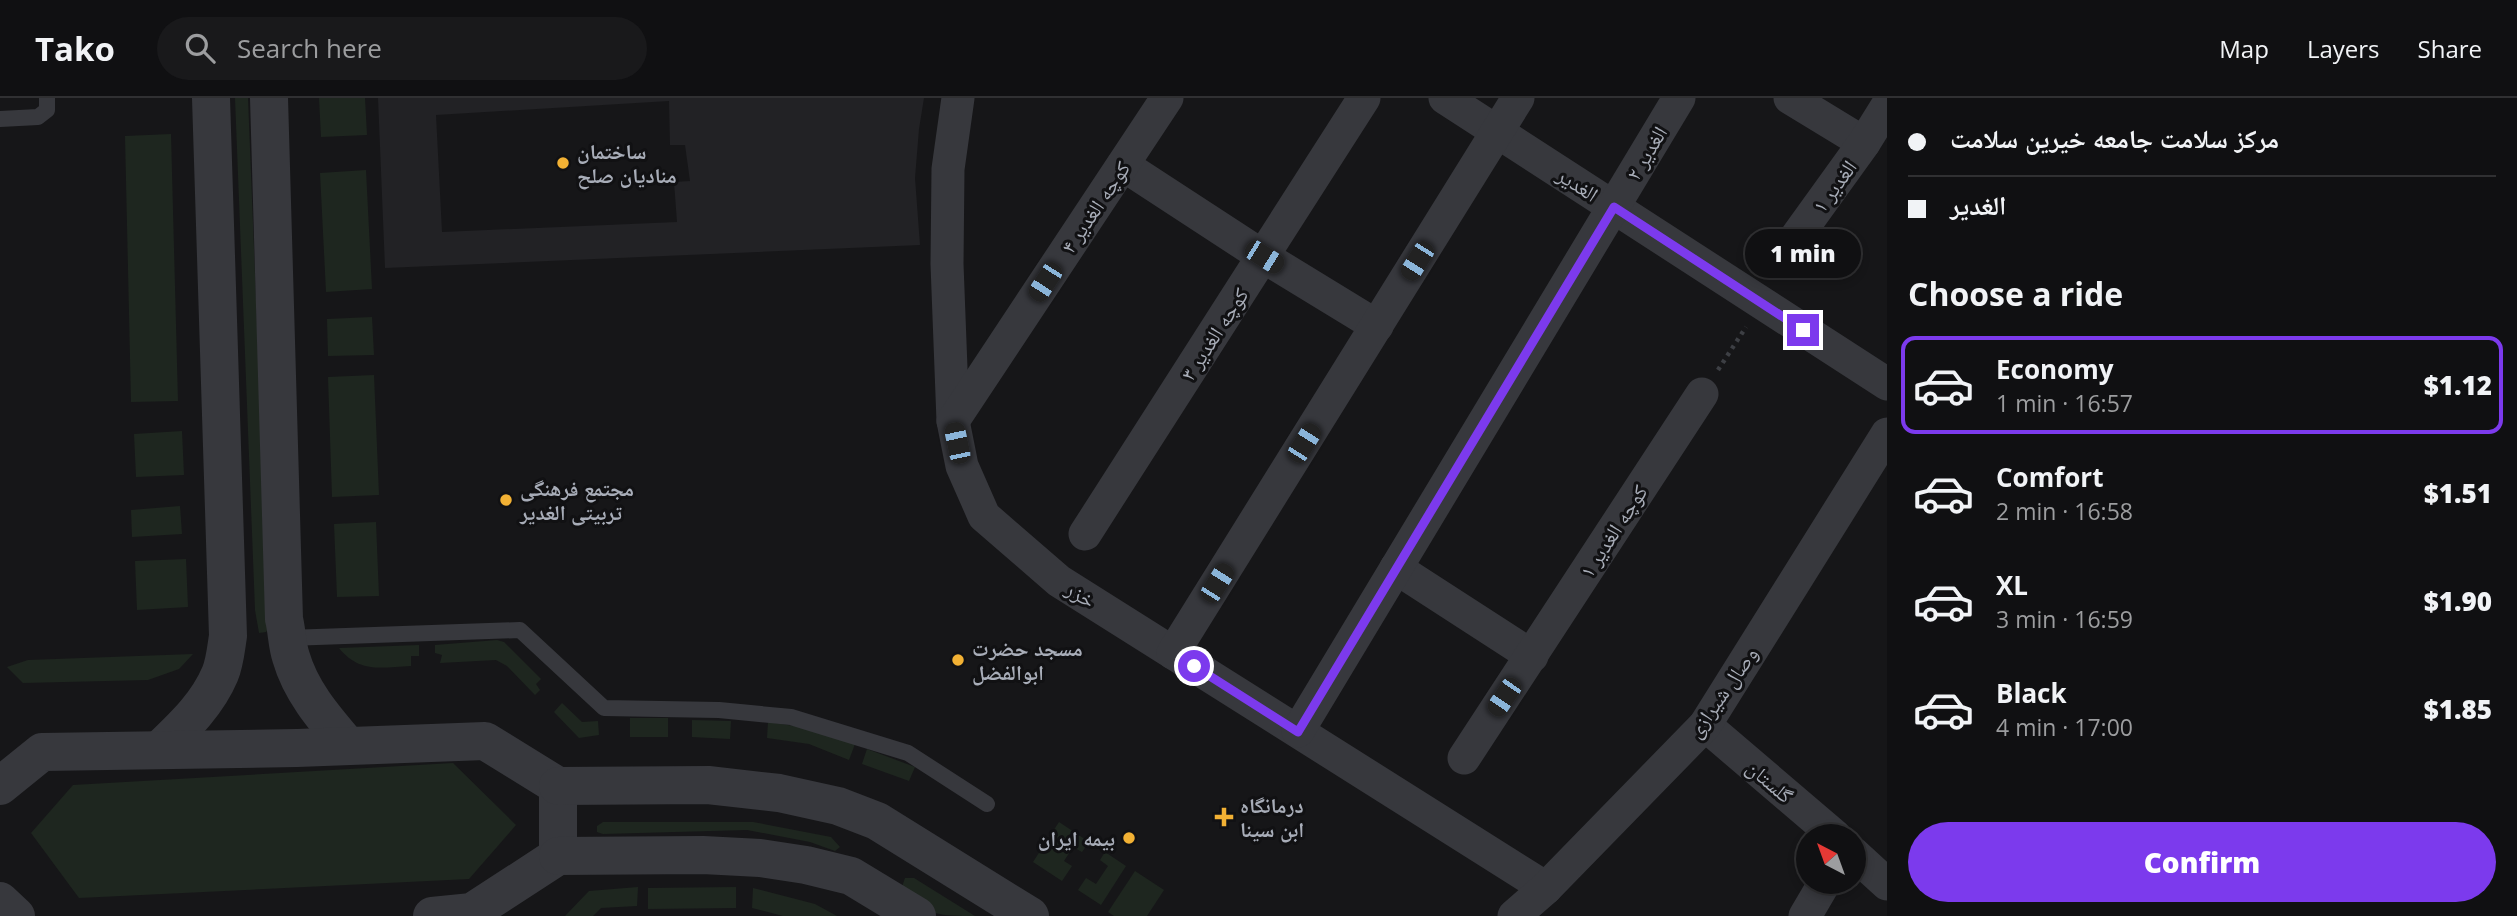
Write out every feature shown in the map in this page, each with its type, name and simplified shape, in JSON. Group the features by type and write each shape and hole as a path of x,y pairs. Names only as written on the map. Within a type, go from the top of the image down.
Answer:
{"street":[{"path":"159,750 197,714 211,693 221,671 228,636 211,98"},
{"path":"269,98 284,619 291,657 304,690 348,746"},
{"name":"خزر","path":"958,98 948,169 947,264 953,421 962,466 984,516 1059,581 1546,888"},
{"name":"کوچه الغدیر ۴","path":"953,421 1167,98"},
{"name":"کوچه الغدیر ۳","path":"1085,534 1364,98"},
{"name":"الغدیر","path":"1445,98 1887,384"},
{"path":"1173,653 1518,98"},
{"name":"۲ الغدیر","path":"1298,732 1679,98"},
{"path":"1790,98 1864,143"},
{"name":"الغدیر ۱","path":"1797,236 1864,143 1887,106"},
{"path":"1122,165 1377,326"},
{"name":"کوچه الغدیر ۱","path":"1464,758 1702,394"},
{"name":"وصال شیرازی","path":"1514,916 1546,888 1705,725 1887,434"},
{"path":"1396,568 1532,656"},
{"name":"گلستان","path":"1705,725 1821,824"},
{"path":"0,786 42,752 485,741 558,786 708,785 791,796 838,806 877,821 1030,916"},
{"path":"558,786 558,856"},
{"path":"851,876 877,821"},
{"path":"432,916 472,912 558,856 703,855 760,858 851,876 918,916"},
{"path":"1866,865 1887,884"},
{"path":"1805,916 1818,894"},
{"path":"0,901 16,916"}],"lane":[{"path":"0,119 38,117 47,110 47,98"},
{"path":"288,638 520,629 604,708 719,710 791,717 908,752 987,804"}],"path":[{"path":"1702,394 1762,303"}],"shaded area":[{"path":"235,98 248,98 269,627 266,632 259,633 255,610"},
{"path":"319,98 365,98 367,135 321,137"},
{"path":"378,98 924,98 915,178 920,245 385,268","holes":["669,101 670,145 685,145 690,181 674,182 677,222 442,232 436,115"]},
{"path":"171,134 178,401 131,402 125,136"},
{"path":"366,170 372,289 326,292 320,173"},
{"path":"372,317 374,355 328,356 327,319"},
{"path":"374,375 379,495 332,497 328,377"},
{"path":"182,431 184,475 136,477 134,434"},
{"path":"180,506 182,534 132,537 131,510"},
{"path":"376,522 379,596 337,597 334,524"},
{"path":"186,559 188,607 137,610 135,561"},
{"path":"497,640 504,642 541,679 536,684 540,690 535,695 507,666 496,660 440,663 442,655 435,653 435,645"},
{"path":"419,645 419,656 411,656 411,666 390,667 363,665 355,662 339,648"},
{"path":"193,654 179,669 148,680 23,683 7,667 28,660"},
{"path":"562,703 582,722 598,721 599,735 579,738 554,712"},
{"path":"630,718 668,718 668,737 630,737"},
{"path":"692,720 731,721 730,739 692,737"},
{"path":"768,722 814,729 855,744 849,760 809,744 767,738"},
{"path":"867,749 915,767 909,781 862,764"},
{"path":"453,763 516,825 469,879 79,898 31,833 73,785"},
{"path":"603,822 753,822 831,837 840,847 835,851 810,842 747,830 603,834 597,832 597,826"},
{"path":"1059,822 1089,842 1082,852 1073,847 1064,861 1072,866 1062,881 1033,862"},
{"path":"1105,852 1126,866 1101,905 1078,890 1086,878 1096,884 1108,866 1100,860"},
{"path":"1135,871 1164,890 1147,916 1114,916 1108,912"},
{"path":"905,878 914,878 975,916 943,915 926,910 901,890"},
{"path":"638,887 637,906 601,908 593,916 565,916 589,891"},
{"path":"736,887 736,908 648,909 648,888"},
{"path":"753,888 815,904 837,916 783,916 752,908"}],"place":[{"name":"ساختمان منادیان صلح","path":"563,163"},
{"name":"مجتمع فرهنگی تربیتی الغدیر","path":"506,500"},
{"name":"مسجد حضرت ابوالفضل","path":"958,660"},
{"name":"درمانگاه ابن سینا","path":"1224,817"},
{"name":"بیمه ایران","path":"1129,838"}],"route":[{"path":"1194,666 1298,732 1614,207 1803,330"}]}
